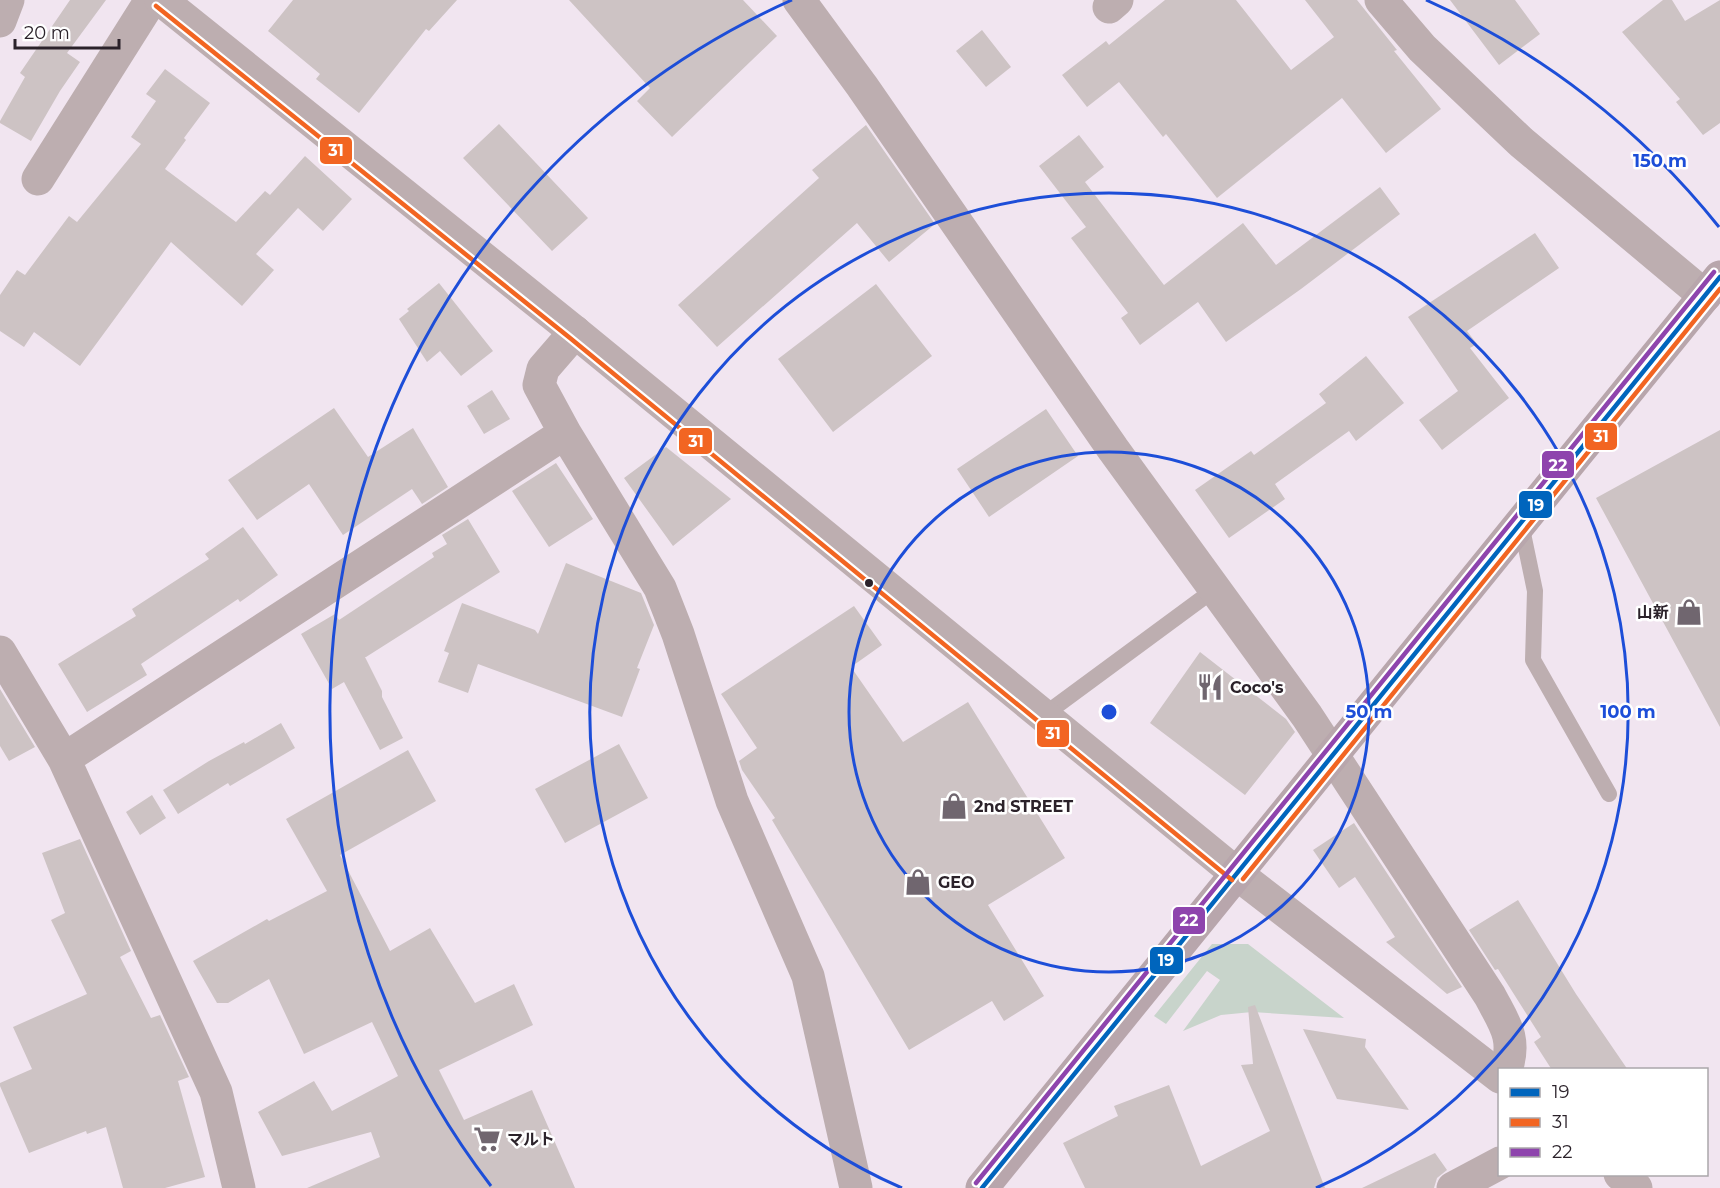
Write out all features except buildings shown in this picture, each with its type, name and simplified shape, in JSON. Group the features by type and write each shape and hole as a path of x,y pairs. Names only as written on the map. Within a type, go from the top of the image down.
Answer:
{"highway":[{"path":"982,1188 1712,287"}],"street":[{"path":"0,21 8,0"},
{"path":"39,179 151,0"},
{"path":"161,0 575,332 1237,874 1498,1075"},
{"path":"799,0 1106,439 1307,716 1499,1014 1509,1032 1511,1052 1507,1068"},
{"path":"1381,0 1422,48 1521,142 1712,287"},
{"path":"575,332 543,369 539,385 565,433 660,588 678,634 732,801 808,976 856,1188"},
{"path":"64,759 565,433"},
{"path":"0,652 64,759 216,1092 239,1188"},
{"path":"1454,1188 1498,1163"},
{"path":"1622,1176 1636,1188"}],"lane":[{"path":"1521,523 1535,591 1533,660 1609,794"},
{"path":"1044,715 1215,589"}],"shaded area":[{"path":"1212,944 1248,944 1344,1018 1252,1012 1221,1015 1183,1031 1220,980 1207,971 1166,1024 1154,1016"}],"transit line":[{"name":"31","path":"156,6 570,338 1232,880"},
{"name":"22","path":"976,1183 1714,272"},
{"name":"19","path":"982,1188 1720,277"},
{"name":"31","path":"1243,879 1720,289"}],"place":[{"name":"山新","path":"1689,612"},
{"name":"Coco's","path":"1210,687"},
{"name":"2nd STREET","path":"954,806"},
{"name":"GEO","path":"918,882"},
{"name":"マルト","path":"487,1139"}]}
